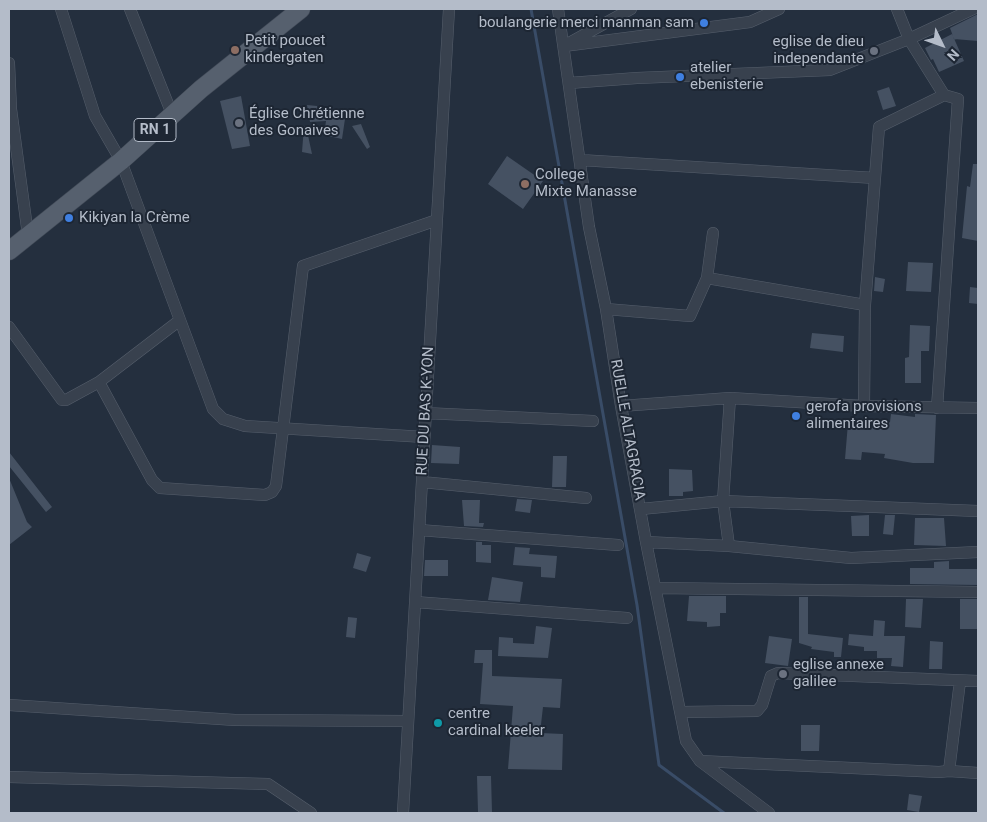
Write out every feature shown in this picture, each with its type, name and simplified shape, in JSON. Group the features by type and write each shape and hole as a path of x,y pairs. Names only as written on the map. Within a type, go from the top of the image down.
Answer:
{"main road":[{"name":"RN 1","path":"9,252 121,161 172,114 301,9"}],"street":[{"path":"61,9 95,116 121,161 213,409 223,419 245,426 424,436"},
{"path":"130,9 172,114"},
{"name":"RUE DU BAS K-YON","path":"403,813 449,9"},
{"name":"RUELLE ALTAGRACIA","path":"558,9 589,227 606,309 621,406 646,542 686,741 700,761 769,813"},
{"path":"564,46 631,9"},
{"path":"564,46 750,22 779,9"},
{"path":"897,9 909,39 944,95"},
{"path":"570,83 830,70 909,39 973,9"},
{"path":"9,63 11,109 28,235"},
{"path":"864,406 865,304 878,127 944,95 958,99 937,408"},
{"path":"580,160 875,178"},
{"path":"99,382 152,480 166,490 265,495 272,492 276,486 281,429 302,266 436,220"},
{"path":"606,309 690,316 707,278 713,233"},
{"path":"707,278 865,304"},
{"path":"9,327 62,400 66,400 99,382 180,320"},
{"path":"621,406 730,398 864,406 978,408"},
{"path":"729,546 724,501 730,398"},
{"path":"426,413 593,421"},
{"path":"422,482 586,498"},
{"path":"641,508 724,501 978,511"},
{"path":"419,530 618,545"},
{"path":"646,542 729,546 852,558 978,552"},
{"path":"656,588 978,592"},
{"path":"415,602 627,618"},
{"path":"680,712 757,711 762,705 771,676 778,673 978,681"},
{"path":"949,771 960,681"},
{"path":"9,705 236,720 408,722"},
{"path":"700,761 978,773"},
{"path":"9,777 268,784 311,813"}],"building":[{"path":"978,14 978,41 954,39 950,28"},
{"path":"952,34 964,61 939,72 925,48"},
{"path":"889,87 896,106 883,110 877,91"},
{"path":"241,96 250,146 232,149 220,101"},
{"path":"307,105 317,106 318,114 345,119 342,139 324,135 326,121 310,122"},
{"path":"361,124 370,147 367,149 352,126"},
{"path":"304,126 306,126 312,154 302,152"},
{"name":"College Mixte Manasse","path":"507,156 543,181 523,209 488,184"},
{"path":"973,164 978,164 978,241 962,238 967,186 970,187"},
{"path":"908,262 933,263 931,292 906,291"},
{"path":"875,277 885,279 883,292 874,291"},
{"path":"970,287 978,288 978,304 969,303"},
{"path":"910,325 930,326 929,351 921,351 921,383 905,383 905,358 909,357"},
{"path":"812,333 844,336 843,352 810,348"},
{"path":"891,414 915,417 915,414 936,415 934,463 913,463 884,458 885,454 862,452 861,460 845,459 848,423 868,425 868,420 890,422"},
{"path":"432,445 460,447 459,464 431,463"},
{"path":"9,452 52,507 46,512 9,466"},
{"path":"553,456 567,456 566,487 552,487"},
{"path":"669,469 692,470 693,491 683,492 683,496 669,496"},
{"path":"9,478 27,522 32,527 9,545"},
{"path":"517,499 532,500 530,513 515,511"},
{"path":"462,500 480,500 479,523 484,523 483,527 464,526"},
{"path":"869,515 869,536 852,536 851,516"},
{"path":"885,515 895,515 893,535 883,534"},
{"path":"915,518 944,518 946,546 914,545"},
{"path":"476,542 482,542 482,545 491,545 491,563 476,562"},
{"path":"515,547 530,548 529,554 557,556 555,578 541,577 541,567 513,565"},
{"path":"357,553 371,557 366,572 353,568"},
{"path":"425,560 448,560 448,576 424,576"},
{"path":"949,561 949,569 978,569 978,585 910,584 910,568 934,568 934,562"},
{"path":"492,577 523,582 520,602 488,600"},
{"path":"689,596 726,596 726,613 720,613 720,626 707,627 707,622 687,621"},
{"path":"799,597 808,597 808,634 843,638 841,657 834,657 834,652 811,649 812,647 799,643"},
{"path":"906,599 923,599 921,628 905,627"},
{"path":"960,599 977,599 977,629 960,629"},
{"path":"348,617 357,618 355,638 346,637"},
{"path":"874,620 885,621 884,636 905,636 903,667 891,666 892,658 877,658 877,651 864,651 864,647 848,645 849,634 873,636"},
{"path":"536,626 552,628 548,658 498,656 499,637 513,638 513,643 534,644"},
{"path":"769,636 792,639 788,666 765,663"},
{"path":"930,641 943,642 942,669 929,669"},
{"path":"475,650 492,650 492,676 562,679 560,708 543,707 540,733 563,734 562,770 508,769 513,706 480,704 483,663 474,663"},
{"path":"801,725 820,725 819,751 801,751"},
{"path":"477,776 491,776 492,812 478,812"},
{"path":"909,794 922,796 919,812 907,810"}],"waterway":[{"path":"531,9 637,605 659,765 724,813"}],"place":[{"name":"boulangerie merci manman sam","path":"704,23"},
{"name":"Petit poucet kindergaten","path":"235,50"},
{"name":"eglise de dieu independante","path":"874,51"},
{"name":"atelier ebenisterie","path":"680,77"},
{"name":"Église Chrétienne des Gonaives","path":"239,123"},
{"name":"College Mixte Manasse","path":"525,184"},
{"name":"Kikiyan la Crème","path":"69,218"},
{"name":"gerofa provisions alimentaires","path":"796,416"},
{"name":"eglise annexe galilee","path":"783,674"},
{"name":"centre cardinal keeler","path":"438,723"}]}
